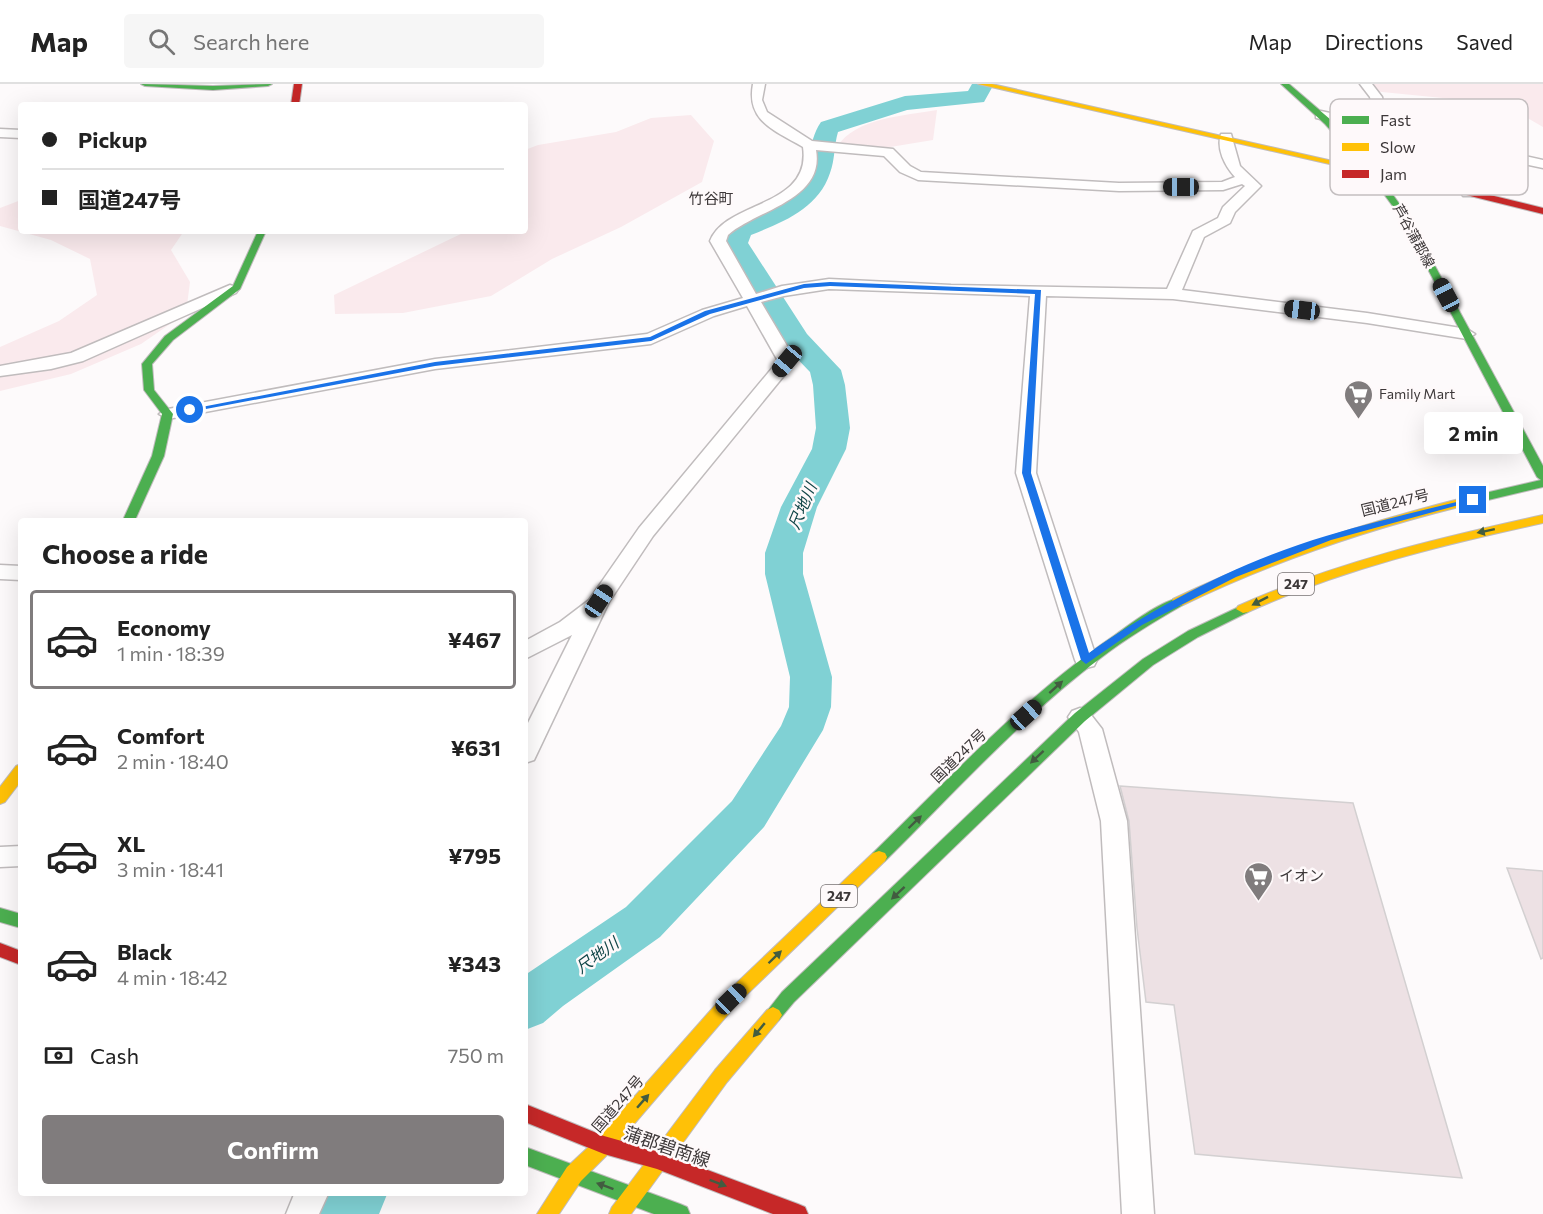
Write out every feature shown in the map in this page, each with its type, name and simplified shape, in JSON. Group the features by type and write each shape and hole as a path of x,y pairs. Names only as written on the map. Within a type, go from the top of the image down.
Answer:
{"main road":[{"path":"145,84 213,88 268,84"},
{"path":"295,102 298,84"},
{"name":"芦谷蒲郡線","path":"1285,84 1330,125"},
{"path":"988,85 1330,160"},
{"name":"芦谷蒲郡線","path":"1389,195 1404,216 1543,477"},
{"path":"1476,195 1543,212"},
{"path":"130,518 158,456 168,414 149,390 147,364 169,338 237,287 260,234"},
{"name":"国道247号","path":"547,1214 574,1174 604,1145 731,999 1086,660 1138,623 1232,575 1328,538 1380,522 1543,483"},
{"name":"247","path":"619,1214 721,1076 788,997 1080,717 1148,662 1193,634 1291,586 1420,546 1543,519"},
{"name":"247","path":"1296,551 1346,546 1392,535"},
{"path":"0,798 18,774"},
{"path":"0,915 18,920"},
{"path":"0,950 18,957"},
{"name":"蒲郡碧南線","path":"528,1114 604,1145 657,1160 798,1214"},
{"path":"528,1157 680,1214"}],"street":[{"path":"759,84 756,100 761,114 811,145 888,152 905,169 918,176 1009,183 1119,187 1222,186 1243,179"},
{"path":"1366,84 1376,99"},
{"path":"1321,115 1330,117"},
{"path":"0,133 18,134"},
{"path":"1173,294 1198,234 1225,220 1228,210 1254,186 1234,171 1227,156 1226,137"},
{"path":"528,748 599,601 646,532 787,361 718,241 721,233 787,197 808,170 811,145"},
{"path":"1528,160 1543,164"},
{"path":"168,414 435,364 651,339 708,313 804,286 830,284 1038,292 1173,294 1367,318 1467,334"},
{"path":"0,370 51,364 77,357 237,287"},
{"path":"1038,292 1026,473 1086,660"},
{"path":"0,572 18,573"},
{"path":"528,649 568,627 599,601"},
{"path":"1080,717 1090,729 1113,821 1138,1214"},
{"path":"0,857 18,856"},
{"path":"302,1214 311,1196"}],"shaded area":[{"path":"1360,84 1543,84 1543,127 1528,118 1528,99 1453,99 1362,90"},
{"path":"937,110 933,140 878,149 837,147 856,129 869,124 896,116"},
{"path":"691,115 714,141 702,182 621,227 552,259 491,296 403,313 335,314 334,295 461,234 528,234 528,149 538,145 616,132 651,118"},
{"path":"18,201 18,231 0,226 0,208"},
{"path":"29,234 182,234 171,250 190,282 186,313 141,344 71,374 0,391 0,347 59,321 97,295 90,259 51,240"}],"building":[{"name":"イオン","path":"1120,786 1353,803 1462,1178 1195,1154 1174,1005 1146,1002 1137,928 1129,821"},
{"path":"1507,868 1543,871 1543,958 1541,959"}],"waterway":[{"name":"尺地川","path":"528,1004 545,990 643,922 748,814 801,730 810,707 811,677 784,574 784,553 789,531 799,507 829,449 833,428 829,385 825,370 796,340 734,243 739,230 790,207 811,188 822,156 825,134 829,127 905,103 976,97 983,84"},
{"name":"尺地川","path":"347,1214 357,1196"}],"traffic: fast":[{"path":"145,84 213,88 268,84"},
{"path":"1285,84 1330,124"},
{"path":"1389,195 1404,216 1543,477"},
{"path":"130,518 158,456 168,414 149,390 147,364 169,338 237,287 261,234"},
{"path":"1463,502 1543,483"},
{"path":"879,857 984,752 1058,685 1136,626 1178,602"},
{"path":"773,1015 788,997 1080,717 1148,662 1193,634 1243,609"},
{"path":"0,915 18,920"},
{"path":"528,1157 680,1214"}],"traffic: slow":[{"path":"982,84 1330,162"},
{"path":"1178,602 1282,556 1353,532 1463,502"},
{"path":"1243,609 1353,566 1428,545 1543,519"},
{"path":"0,798 18,774"},
{"path":"547,1214 574,1174 604,1145 731,999 879,857"},
{"path":"619,1214 721,1076 773,1015"}],"traffic: jam":[{"path":"295,102 298,84"},
{"path":"1477,195 1543,211"},
{"path":"0,950 18,957"},
{"path":"528,1114 604,1145 657,1160 798,1214"}],"place":[{"name":"Family Mart","path":"1358,420"},
{"name":"イオン","path":"1258,902"}],"district":[{"name":"竹谷町","path":"711,199"}],"route":[{"path":"190,410 435,364 651,339 708,313 804,286 830,284 857,287 1038,292 1026,473 1086,660 1138,623 1232,575 1328,538 1380,522 1473,500"}]}
